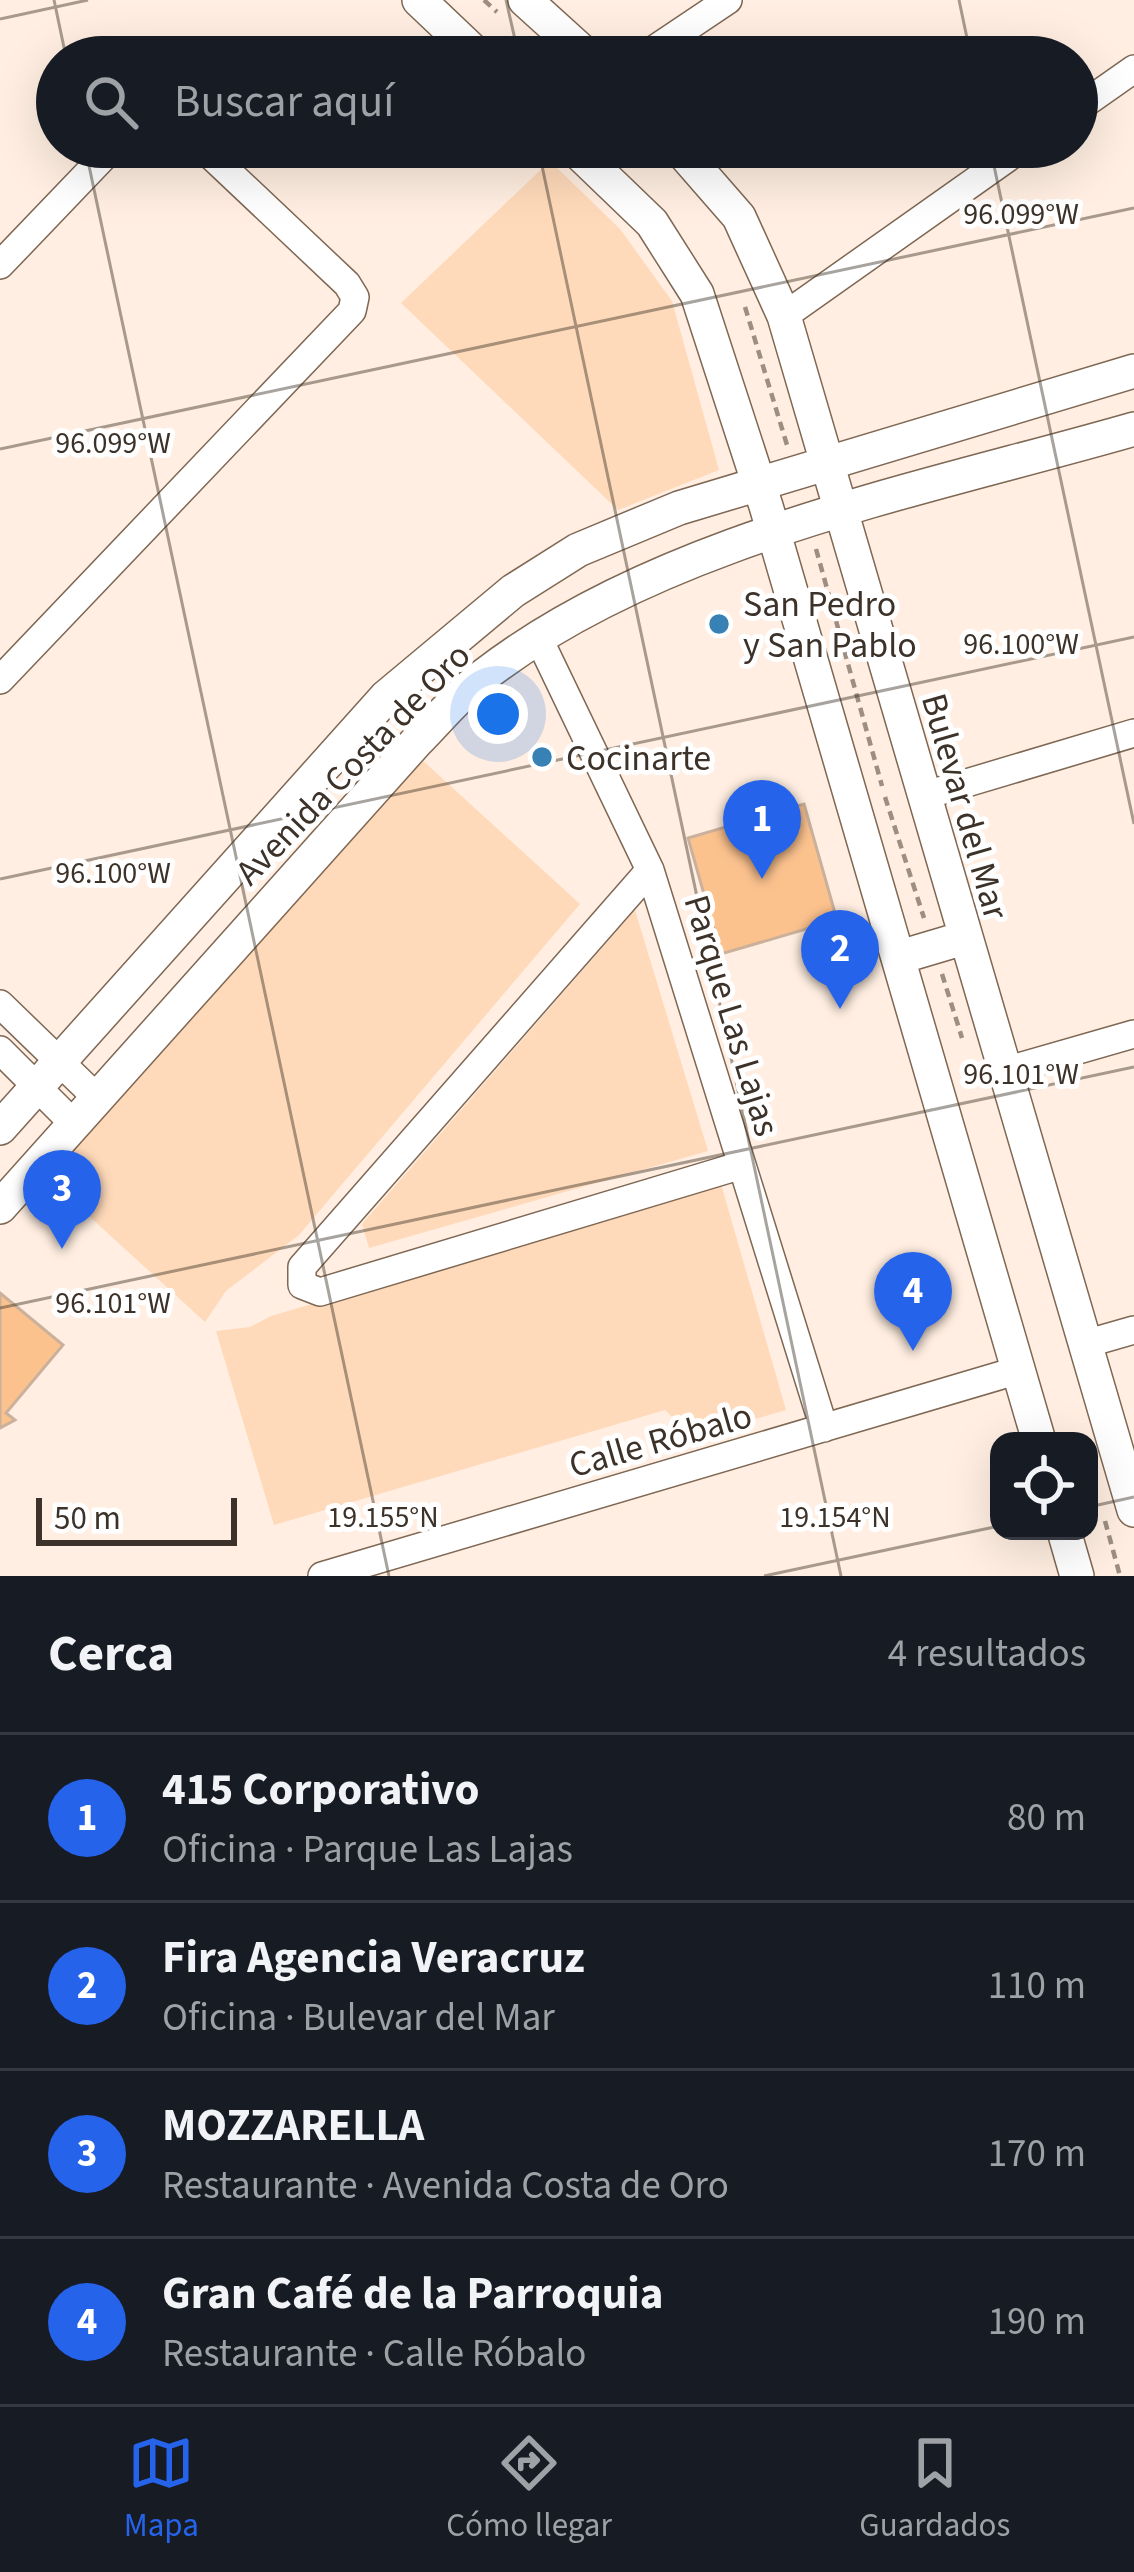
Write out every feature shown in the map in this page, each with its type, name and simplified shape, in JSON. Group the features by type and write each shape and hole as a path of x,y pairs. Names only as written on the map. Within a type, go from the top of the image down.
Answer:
{"street":[{"path":"526,0 565,36"},
{"path":"674,36 728,0"},
{"path":"439,6 463,36"},
{"path":"1098,94 1134,69"},
{"path":"0,266 93,168"},
{"path":"0,680 352,311 355,298 347,284 224,168"},
{"path":"595,168 652,223 697,294 774,534 1036,1432"},
{"name":"Bulevar del Mar","path":"696,168 740,218 784,316 824,519 923,796 949,943 1005,1071 1134,1510"},
{"path":"784,316 994,168"},
{"name":"Avenida Costa de Oro","path":"0,1128 386,697 453,637 578,550 812,465 1134,371"},
{"name":"Avenida Costa de Oro","path":"0,1207 417,741 478,679 538,637 654,576 774,534 1134,429"},
{"name":"Parque Las Lajas","path":"538,637 650,870 824,1428"},
{"path":"923,796 1134,733"},
{"path":"650,870 302,1267 302,1286 320,1292 742,1165"},
{"path":"900,957 949,943"},
{"path":"0,1004 47,1073 73,1123"},
{"path":"1005,1071 1134,1034"},
{"path":"0,1050 95,1096"},
{"path":"1085,1344 1134,1330"},
{"name":"Calle Róbalo","path":"322,1576 1019,1370"},
{"path":"1067,1540 1077,1576"}],"path":[{"path":"740,292 812,465"},
{"path":"824,519 884,794 949,943 968,1057"}],"shaded area":[{"path":"543,168 557,168 620,229 672,301 719,470 618,510 401,303"},
{"path":"421,759 580,904 299,1235 226,1291 205,1322 45,1176"},
{"path":"635,910 708,1151 369,1248 362,1224"},
{"path":"721,1184 786,1410 693,1437 665,1410 274,1525 216,1331 250,1327 271,1316"}],"building":[{"path":"804,804 837,920 721,954 688,838"},
{"path":"0,1293 63,1345 6,1413 15,1420 0,1428"}],"place":[{"name":"San Pedro y San Pablo","path":"719,624"},
{"name":"Cocinarte","path":"542,757"},
{"name":"415 Corporativo","path":"762,879"},
{"name":"Fira Agencia Veracruz","path":"840,1009"},
{"name":"MOZZARELLA","path":"62,1249"},
{"name":"Gran Café de la Parroquia","path":"913,1351"}]}
